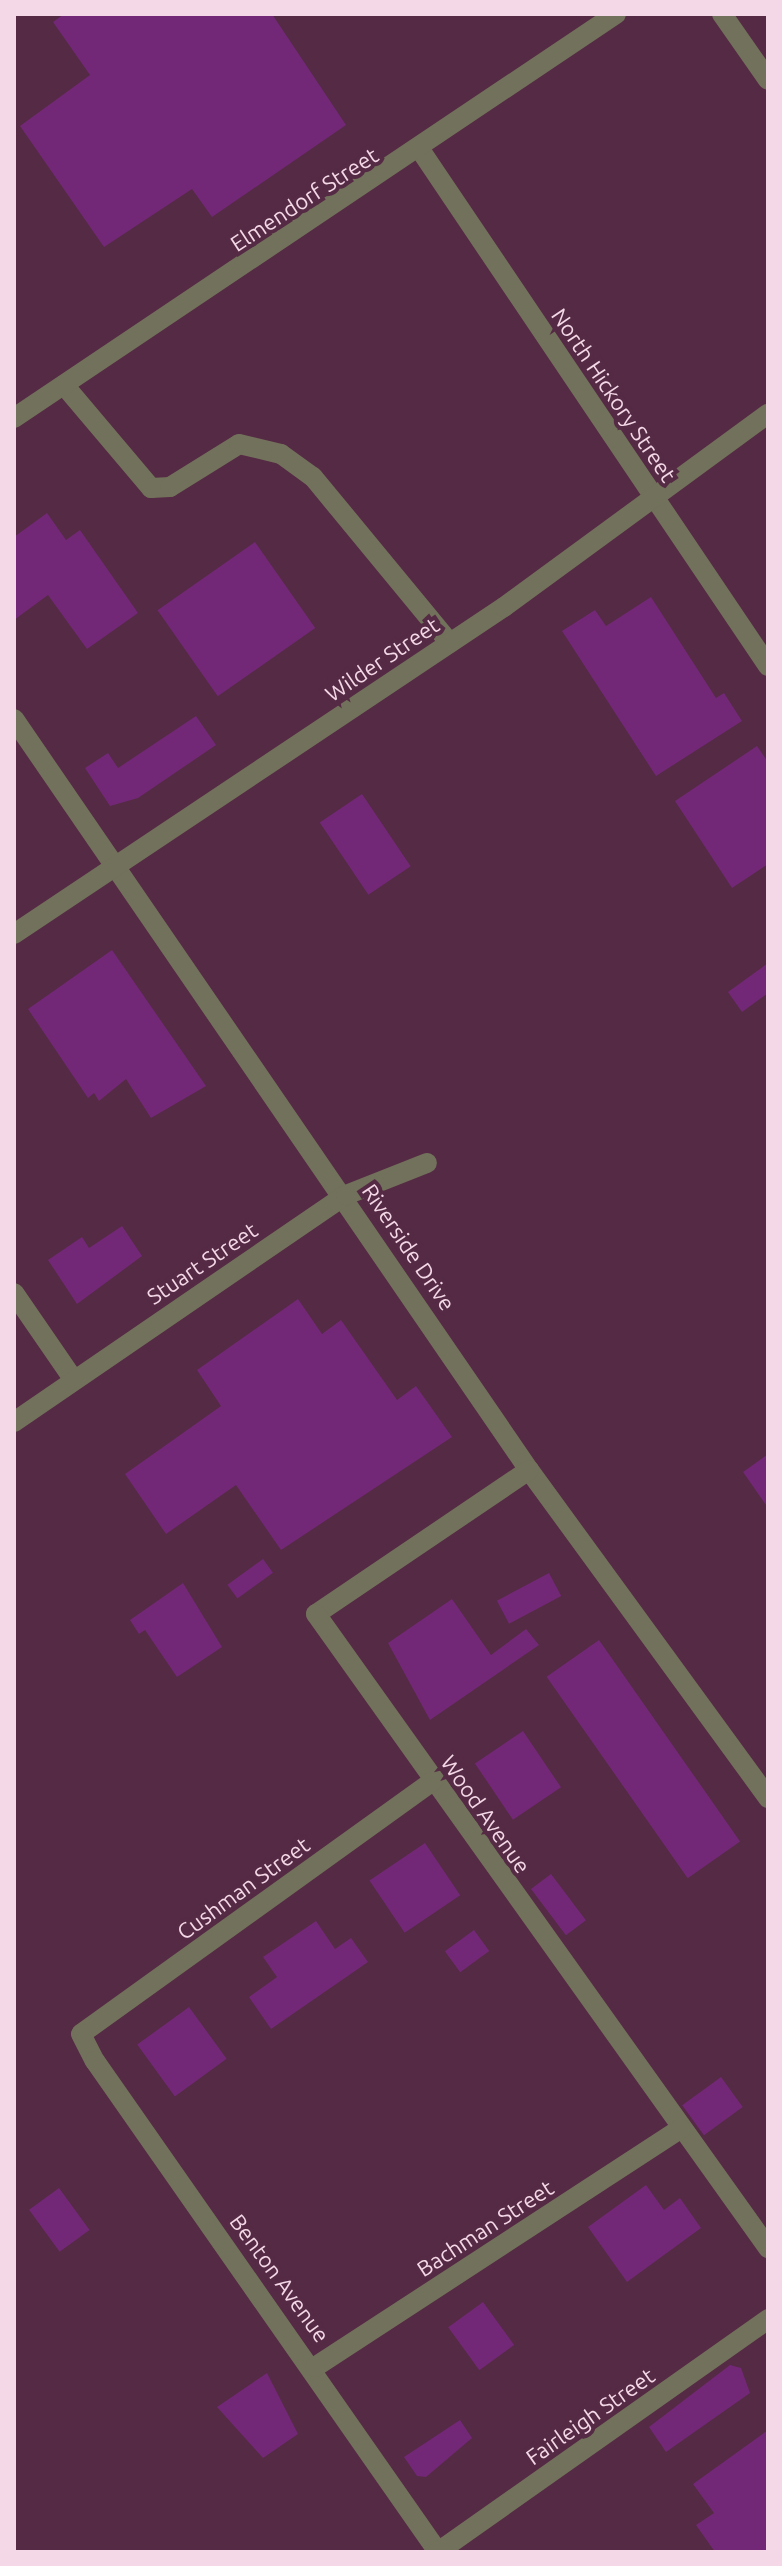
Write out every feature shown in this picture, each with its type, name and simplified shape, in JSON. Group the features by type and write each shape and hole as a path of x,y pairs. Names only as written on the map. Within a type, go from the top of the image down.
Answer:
{"street":[{"name":"Elmendorf Street","path":"14,418 421,151 616,14"},
{"path":"722,14 768,80"},
{"name":"North Hickory Street","path":"421,151 768,666"},
{"path":"64,385 151,488 170,487 239,444 281,454 324,488 450,643"},
{"name":"Wilder Street","path":"14,934 450,643 768,414"},
{"name":"Riverside Drive","path":"14,719 112,867 346,1195 529,1470 768,1798"},
{"name":"Stuart Street","path":"14,1422 346,1195 427,1163"},
{"path":"14,1293 73,1379"},
{"name":"Wood Avenue","path":"529,1470 316,1614 680,2129 768,2248"},
{"name":"Cushman Street","path":"81,2034 433,1781"},
{"name":"Benton Avenue","path":"81,2034 315,2367 438,2552"},
{"name":"Bachman Street","path":"315,2367 680,2129"},
{"name":"Fairleigh Street","path":"438,2552 767,2323"}],"building":[{"path":"64,14 272,14 346,125 212,217 192,189 104,247 20,126 90,75 53,22"},
{"path":"47,513 66,540 80,530 138,613 87,649 48,595 14,620 14,537"},
{"path":"255,542 315,628 218,696 158,610"},
{"path":"651,597 716,698 724,693 742,721 656,776 562,631 595,610 606,626"},
{"path":"196,716 216,745 138,798 110,806 85,768 108,753 118,768"},
{"path":"757,746 768,762 768,864 732,888 675,801"},
{"path":"362,794 411,866 368,895 320,823"},
{"path":"112,950 206,1086 151,1118 126,1079 99,1101 94,1093 88,1098 28,1009"},
{"path":"768,963 768,993 742,1012 728,992"},
{"path":"122,1226 142,1256 77,1304 48,1260 82,1237 89,1248"},
{"path":"298,1299 322,1334 341,1320 397,1400 416,1386 452,1437 281,1550 236,1485 166,1534 125,1474 221,1406 197,1370"},
{"path":"768,1454 768,1508 743,1472"},
{"path":"263,1559 273,1573 237,1599 227,1585"},
{"path":"549,1573 561,1596 509,1624 497,1601"},
{"path":"183,1583 222,1647 177,1677 145,1630 139,1634 130,1620"},
{"path":"452,1599 491,1655 526,1629 539,1645 430,1720 388,1643"},
{"path":"599,1640 740,1842 688,1878 547,1677"},
{"path":"523,1731 561,1787 513,1820 475,1763"},
{"path":"425,1843 460,1895 405,1933 369,1880"},
{"path":"551,1874 586,1920 566,1935 531,1889"},
{"path":"316,1921 335,1949 351,1938 368,1962 271,2029 249,1997 277,1977 263,1957"},
{"path":"474,1930 489,1951 460,1972 445,1951"},
{"path":"189,2007 227,2059 175,2096 137,2045"},
{"path":"721,2077 743,2107 704,2135 682,2105"},
{"path":"646,2185 664,2210 680,2198 701,2228 627,2282 588,2227"},
{"path":"59,2188 90,2230 60,2252 29,2210"},
{"path":"483,2302 514,2345 479,2370 448,2327"},
{"path":"730,2365 741,2368 750,2393 666,2452 649,2427"},
{"path":"267,2373 298,2434 263,2458 217,2407"},
{"path":"460,2420 472,2438 426,2477 417,2476 404,2457"},
{"path":"768,2430 768,2552 715,2552 696,2525 714,2513 693,2484"}]}
